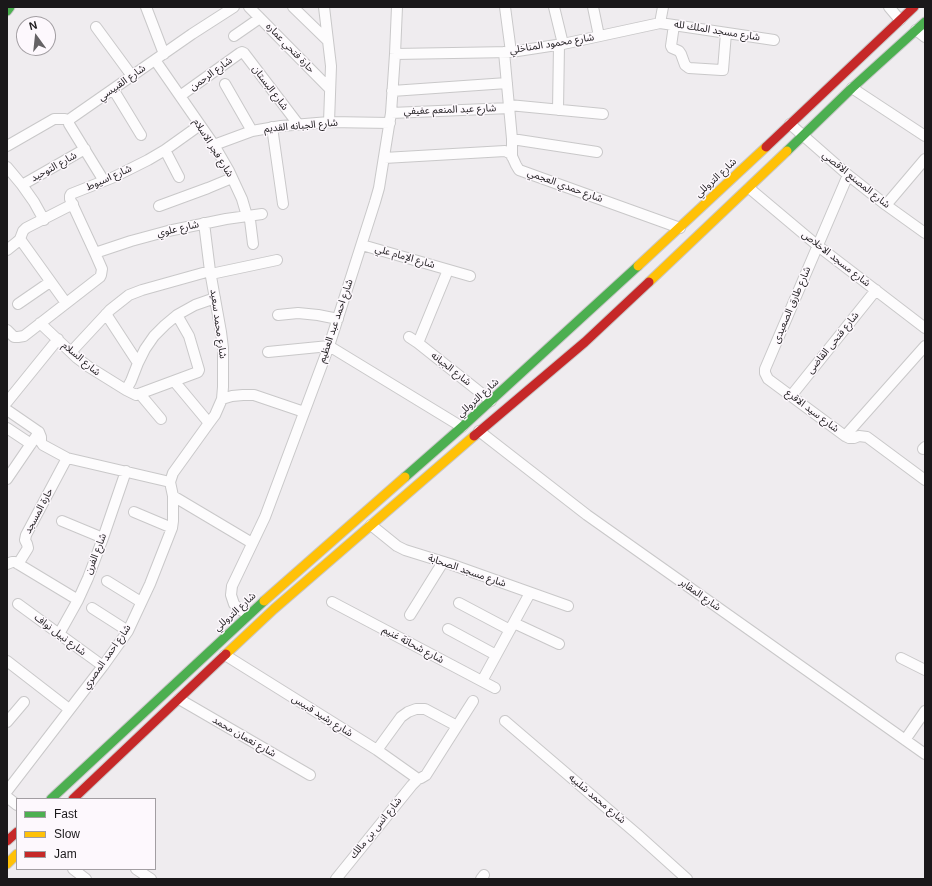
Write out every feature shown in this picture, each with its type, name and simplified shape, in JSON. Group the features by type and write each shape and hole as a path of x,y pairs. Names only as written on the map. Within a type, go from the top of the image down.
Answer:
{"street":[{"path":"7,11 10,7"},
{"path":"146,7 164,54"},
{"name":"شارع القبيسي","path":"69,121 154,60 234,7"},
{"name":"حارة فتحي عماره","path":"249,7 330,89"},
{"path":"293,7 328,41"},
{"path":"324,7 331,66 329,122"},
{"name":"شارع احمد عبد العظيم","path":"249,614 240,610 234,604 231,595 232,586 265,516 329,346 379,188 390,118 397,7"},
{"path":"505,7 508,52 507,83 510,107 512,157"},
{"path":"554,7 561,44 558,110"},
{"path":"593,7 599,36"},
{"path":"660,22 663,7"},
{"path":"889,7 900,20"},
{"name":"شارع التروللي","path":"53,798 249,614 462,427 680,228 914,7"},
{"path":"234,36 260,18"},
{"name":"شارع محمود المناخلي","path":"395,54 508,52 561,44 660,22"},
{"name":"شارع مسجد الملك لله","path":"660,22 774,40"},
{"path":"74,798 274,609 479,431 585,342 749,188 852,88 925,22"},
{"path":"674,25 671,46 679,51 685,65 689,68 723,70 726,33"},
{"path":"96,27 132,76"},
{"path":"916,30 925,37"},
{"name":"شارع الرحمن","path":"180,96 242,52"},
{"name":"شارع البستان","path":"242,52 298,124"},
{"name":"شارع فجر الاسلام","path":"154,60 214,145 232,178 250,220 253,244"},
{"path":"392,91 507,83"},
{"path":"225,84 252,132"},
{"path":"852,88 925,136"},
{"path":"113,89 141,134"},
{"name":"شارع عبد المنعم عفيفي","path":"390,118 510,107 603,114"},
{"name":"شارع الجبانه القديم","path":"214,145 272,127 390,118"},
{"path":"7,146 54,119 65,119 69,121 69,124 86,149 104,181"},
{"name":"شارع المصنع الاقصي","path":"790,124 848,175 925,233"},
{"name":"شارع اسيوط","path":"73,204 70,199 71,194 114,177 148,160 200,125"},
{"path":"272,127 283,204"},
{"path":"512,139 597,152"},
{"name":"شارع التوحيد","path":"22,185 86,149"},
{"path":"165,150 179,177"},
{"path":"384,158 505,151 512,157"},
{"name":"شارع حمدي العجمي","path":"512,157 519,170 680,228"},
{"path":"886,205 925,159"},
{"path":"7,167 34,202 44,220"},
{"name":"شارع طارق الصعيدى","path":"765,369 848,175"},
{"path":"159,206 232,178"},
{"name":"شارع مسجد الاخلاص","path":"749,188 818,246 925,328"},
{"path":"7,250 18,242 26,228 73,204 102,269 100,277 24,336 14,337 7,330"},
{"name":"شارع علوي","path":"95,253 168,231 204,223 262,214"},
{"name":"شارع محمد سعيد","path":"170,482 175,469 210,423 222,399 223,348 214,298 204,223"},
{"path":"20,239 66,303"},
{"name":"شارع الإمام علي","path":"362,245 470,276"},
{"path":"71,352 106,314 129,295 142,290 211,272 277,260"},
{"name":"شارع الإمام علي","path":"414,340 448,270"},
{"path":"18,304 50,282"},
{"name":"شارع فتحى القاضى","path":"791,396 876,290"},
{"path":"126,390 145,349 154,336 177,315 195,305 214,298"},
{"path":"278,315 298,313 338,319"},
{"path":"106,314 138,363"},
{"path":"161,419 140,394 198,372 199,369 189,336 177,315"},
{"name":"شارع السلام","path":"40,323 89,367 126,390 136,395 140,394"},
{"path":"7,402 58,339"},
{"name":"شارع الجبانه","path":"414,340 491,401"},
{"path":"268,352 329,346 462,427"},
{"path":"845,436 925,346"},
{"name":"شارع سيد الاقرع","path":"765,369 768,379 845,436 849,438 859,436 867,437 925,480"},
{"path":"174,381 210,423"},
{"path":"222,399 232,396 254,396 265,398 304,412"},
{"path":"7,410 39,432 43,445 67,458 170,482"},
{"path":"7,428 31,444"},
{"name":"شارع المقابر","path":"479,431 587,515 925,754"},
{"path":"7,479 10,467 31,444 39,432"},
{"name":"حارة المسجد","path":"18,564 28,547 25,540 26,535 67,458"},
{"name":"شارع الفرن","path":"59,634 78,600 88,578 126,472"},
{"name":"شارع احمد المصري","path":"7,790 103,666 128,630 158,564 172,528 173,496 170,482"},
{"path":"173,496 252,543"},
{"path":"134,512 172,528"},
{"path":"62,521 103,538"},
{"name":"شارع مسجد الصحابة","path":"371,525 397,546 405,550 568,606"},
{"path":"7,564 12,562 18,564 78,600"},
{"path":"410,615 443,562"},
{"path":"107,581 141,602"},
{"path":"482,681 530,593"},
{"name":"شارع شحاتة غنيم","path":"332,602 494,688"},
{"path":"459,603 559,644"},
{"name":"شارع نبيل نواف","path":"18,604 103,666"},
{"path":"92,608 128,630"},
{"path":"448,629 496,655"},
{"name":"شارع رشيد قبيس","path":"225,655 377,750 418,779"},
{"path":"901,658 925,670"},
{"path":"7,661 69,710"},
{"name":"شارع نعمان محمد","path":"178,699 310,775"},
{"name":"شارع انس بن مالك","path":"342,877 412,785 418,779 426,775 473,701"},
{"path":"7,722 24,702"},
{"path":"377,750 401,717 416,709 425,709 457,726"},
{"path":"905,740 925,711"},
{"name":"شارع محمد شلبيه","path":"505,721 637,834 687,879"},
{"path":"7,797 16,804"},
{"path":"7,841 16,833"},
{"path":"7,864 16,855"},
{"path":"74,870 86,879"},
{"path":"138,870 151,879"}],"traffic: fast":[{"path":"7,11 10,7"},
{"path":"787,151 852,88 925,22"},
{"path":"405,477 638,266"},
{"path":"52,798 264,601"}],"traffic: slow":[{"path":"638,266 766,147"},
{"path":"649,282 787,151"},
{"path":"226,654 274,609 474,436"},
{"path":"264,601 405,477"},
{"path":"7,864 16,855"}],"traffic: jam":[{"path":"766,147 914,7"},
{"path":"474,436 585,342 649,282"},
{"path":"74,798 226,654"},
{"path":"7,841 16,833"}]}
